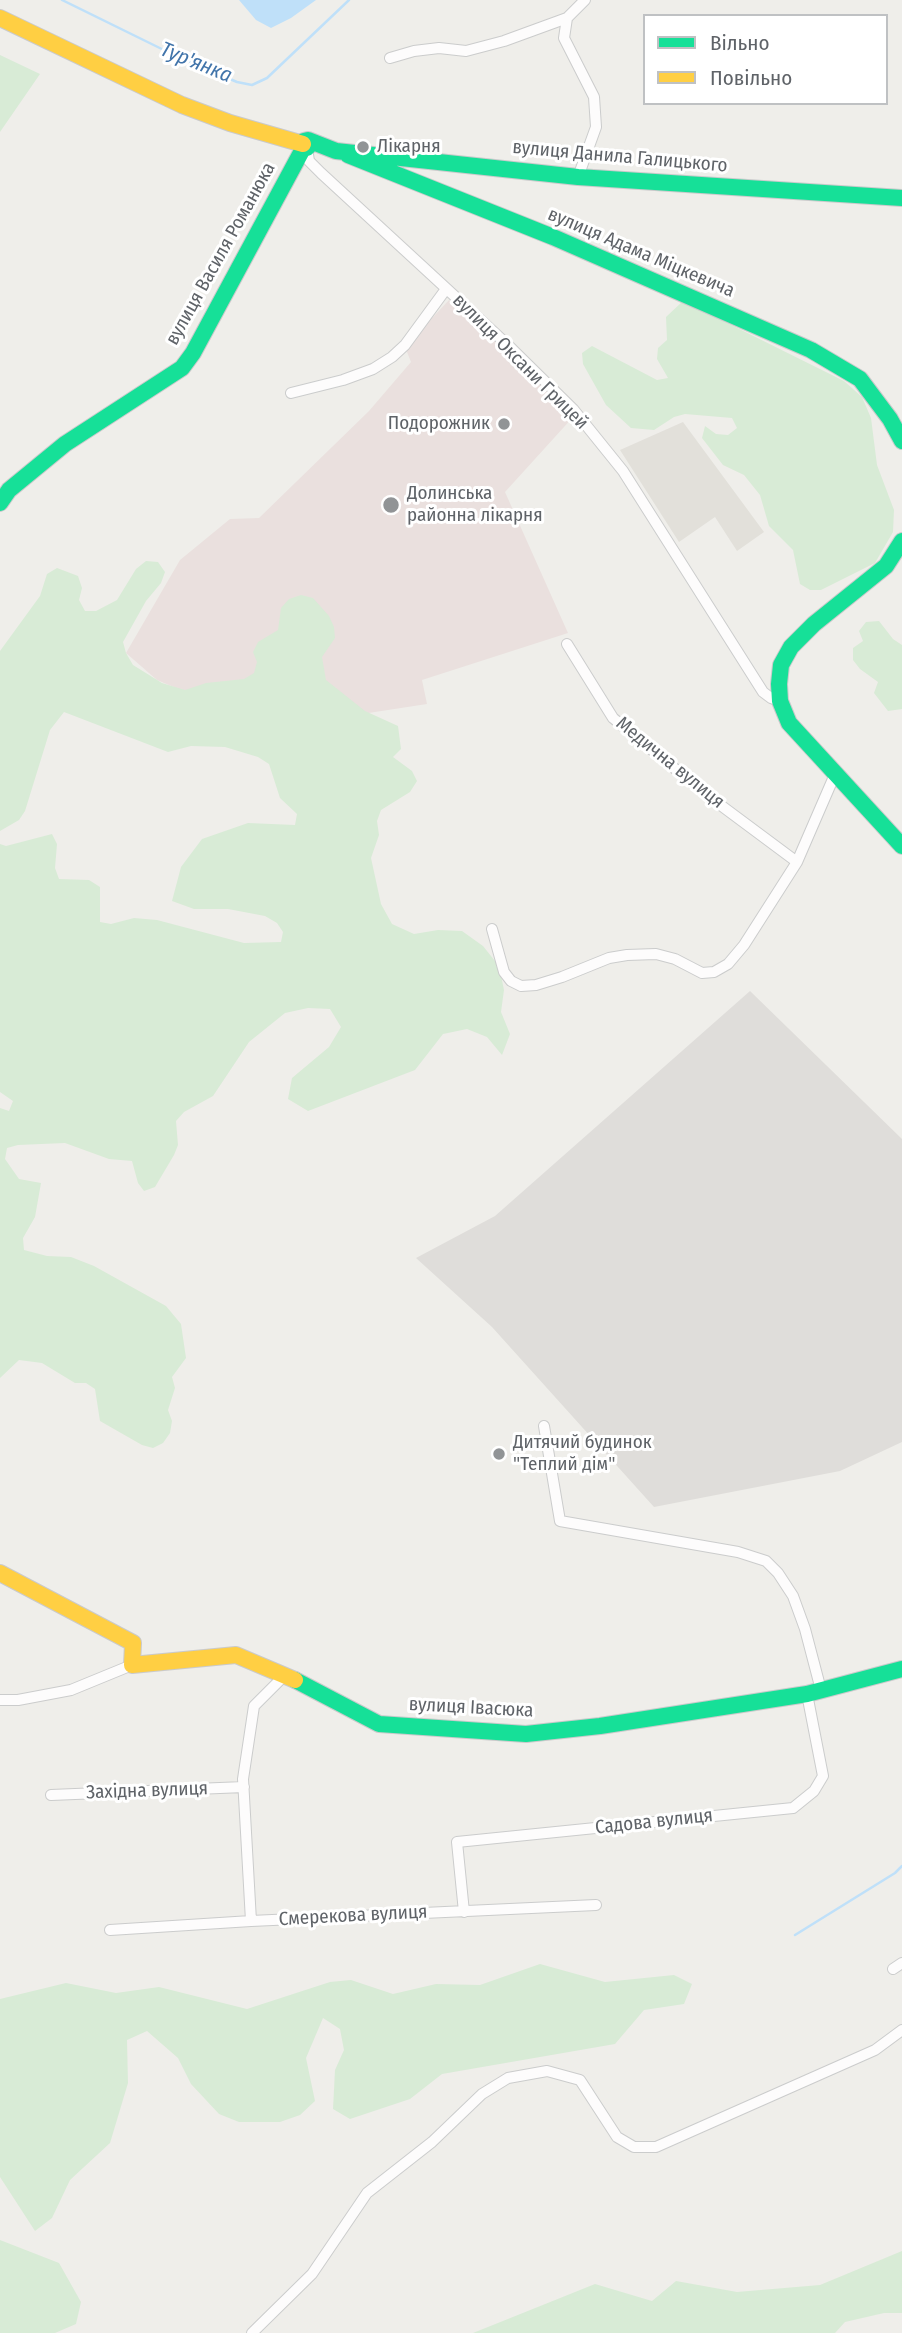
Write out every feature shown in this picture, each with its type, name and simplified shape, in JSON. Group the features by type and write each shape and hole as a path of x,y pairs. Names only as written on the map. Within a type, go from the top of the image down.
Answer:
{"street":[{"path":"390,58 439,48 466,51 504,41 568,18 585,0"},
{"name":"вулиця Адама Міцкевича","path":"0,18 182,105 222,120 306,145 333,150 437,190 553,237 811,350 860,379 884,410 902,441"},
{"path":"568,18 564,38 594,97 596,127 578,177"},
{"name":"вулиця Оксани Грицей","path":"306,145 309,161 573,409 623,471 764,692 780,701"},
{"name":"вулиця Василя Романюка","path":"1,499 65,444 182,368 193,353 306,145"},
{"name":"вулиця Данила Галицького","path":"333,150 578,177 902,198"},
{"path":"437,190 435,174 443,162"},
{"path":"291,393 343,380 373,369 405,345 446,289"},
{"path":"902,541 886,566 814,624 791,647 781,665 779,684 780,701 789,723 902,846"},
{"name":"Медична вулиця","path":"567,644 613,718 707,795 797,862"},
{"path":"492,929 504,972 511,981 521,986 536,985 609,958 627,955 656,954 675,959 702,973 713,972 728,964 744,945 797,862 836,772"},
{"path":"544,1426 560,1521 738,1552 766,1561 778,1573 793,1596 805,1629 814,1692"},
{"path":"0,1573 133,1643 132,1665"},
{"name":"вулиця Івасюка","path":"0,1700 18,1700 71,1690 132,1665 236,1655 285,1675 379,1724 526,1734 600,1726 814,1692 902,1669"},
{"path":"251,1921 244,1787 254,1706 285,1675"},
{"name":"Садова вулиця","path":"464,1912 457,1842 793,1808 814,1791 822,1776 814,1692"},
{"name":"Західна вулиця","path":"51,1795 244,1787"},
{"name":"Смерекова вулиця","path":"110,1930 596,1905"},
{"path":"252,2333 312,2274 367,2193 432,2142 482,2094 509,2078 547,2071 580,2080 617,2137 634,2147 656,2147 875,2050 902,2029"}],"shaded area":[{"name":"Долинська районна лікарня","path":"449,300 518,361 574,416 505,492 568,633 422,680 427,704 362,714 197,697 157,680 126,653 180,560 230,519 259,518 369,411 411,362 405,347"},
{"path":"683,422 764,532 737,551 715,517 679,542 620,450"},
{"path":"750,991 902,1139 902,1442 840,1471 654,1507 492,1327 416,1258 495,1216"}],"green space":[{"path":"0,55 40,74 0,132"},
{"path":"683,301 844,381 862,397 871,418 877,465 894,510 893,532 875,563 821,590 810,590 800,584 793,550 769,526 760,495 744,475 723,465 702,438 705,426 716,434 728,435 737,428 732,418 685,414 674,417 654,430 631,428 606,405 583,364 582,353 592,346 657,380 668,378 657,359 658,348 667,340 666,317"},
{"path":"146,561 158,562 165,572 161,583 146,601 123,642 126,653 133,665 162,683 185,690 206,683 244,679 254,673 257,662 253,652 258,642 278,630 281,608 289,599 301,595 313,598 329,616 335,638 322,657 326,680 365,711 398,726 401,749 393,757 412,771 417,781 410,792 381,810 377,821 379,835 371,858 381,904 392,924 414,934 438,930 462,931 483,946 499,966 504,990 501,1012 510,1034 502,1055 487,1037 467,1029 443,1034 415,1070 308,1111 288,1099 292,1078 329,1047 341,1027 330,1009 308,1008 285,1013 249,1042 213,1096 184,1112 176,1121 178,1145 174,1155 155,1187 144,1191 138,1183 132,1161 109,1159 65,1143 7,1148 5,1159 19,1179 41,1183 35,1217 23,1238 24,1250 47,1256 71,1257 94,1266 166,1306 181,1324 186,1358 172,1377 175,1388 168,1410 172,1421 170,1433 163,1443 153,1448 142,1445 100,1421 95,1389 86,1383 75,1383 42,1363 19,1360 0,1378 0,1108 9,1111 13,1101 0,1092 0,844 6,846 52,834 57,844 55,868 59,879 89,880 100,887 100,922 111,924 134,918 157,920 244,943 281,942 283,932 277,923 265,916 228,909 194,909 172,901 181,867 202,839 248,823 295,825 297,814 280,798 269,764 258,757 225,747 191,746 168,752 64,712 50,730 25,811 19,820 0,831 0,651 40,596 47,574 57,568 78,576 82,588 79,600 85,611 96,611 117,600 136,569"},
{"path":"879,621 893,639 902,645 902,709 888,711 874,693 878,682 860,669 853,660 853,648 863,641 859,631 866,622"},
{"path":"540,1964 605,1982 674,1975 692,1984 684,2004 644,2010 615,2044 442,2074 410,2099 350,2119 333,2109 335,2070 344,2050 340,2029 323,2018 306,2058 315,2101 300,2115 280,2122 239,2122 219,2114 191,2084 178,2058 147,2031 127,2040 128,2083 110,2143 70,2180 52,2218 35,2231 0,2177 0,1999 66,1983 116,1993 159,1987 247,2009 330,1982 351,1980 393,1994 436,1984 480,1985"},
{"path":"0,2240 59,2263 81,2302 76,2324 55,2333 0,2333"},
{"path":"902,2251 902,2313 884,2313 845,2322 835,2333 473,2333 595,2284 652,2301 676,2281 737,2292 820,2285"}],"water":[{"path":"239,0 316,0 271,28 256,20"}],"waterway":[{"name":"Тур'янка","path":"62,0 176,56 237,82 252,85 267,78 349,0"},
{"path":"795,1935 902,1866"}],"traffic: fast":[{"path":"311,143 307,148 303,146 304,141 308,140 336,151 578,177 902,198"},
{"path":"0,503 9,490 65,444 182,368 193,353 304,147"},
{"path":"348,155 553,237 811,350 860,379 890,419 902,441"},
{"path":"902,541 886,566 814,624 791,647 781,665 779,684 780,701 789,723 902,846"},
{"path":"295,1680 379,1724 526,1734 600,1726 807,1694 902,1669"}],"traffic: slow":[{"path":"0,18 182,105 230,123 303,144"},
{"path":"0,1573 133,1643 132,1665 236,1655 295,1680"}],"place":[{"name":"Лікарня","path":"363,147"},
{"name":"Подорожник","path":"504,424"},
{"name":"Долинська районна лікарня","path":"391,505"},
{"name":"Дитячий будинок \"Теплий дім\"","path":"499,1454"}]}
